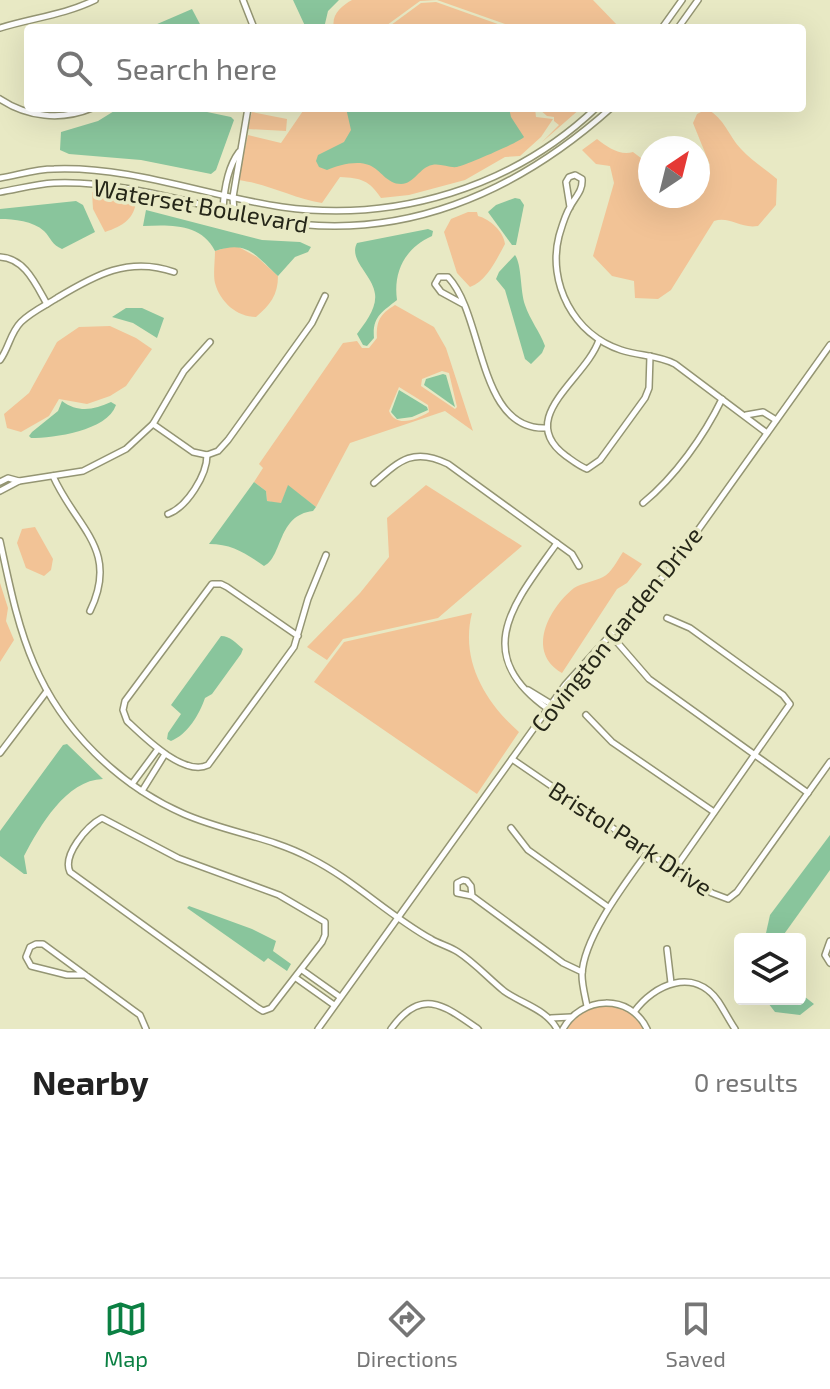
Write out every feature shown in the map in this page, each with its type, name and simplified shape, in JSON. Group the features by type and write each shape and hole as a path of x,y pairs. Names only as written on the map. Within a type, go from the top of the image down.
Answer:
{"street":[{"path":"0,28 39,20 95,0"},
{"path":"243,0 252,24"},
{"path":"665,24 682,0"},
{"path":"681,24 698,0"},
{"path":"0,99 24,110"},
{"path":"29,112 48,116 81,112"},
{"path":"234,213 233,197 247,112"},
{"name":"Waterset Boulevard","path":"0,178 52,169 99,171 139,176 279,207 334,211 369,209 427,200 470,187 516,167 559,140 591,112"},
{"name":"Waterset Boulevard","path":"0,192 53,183 98,185 275,221 318,225 362,224 408,218 488,193 542,164 607,112"},
{"path":"223,210 232,161 239,151"},
{"path":"570,207 566,182 575,175 582,179 582,187 570,207 557,245 557,279 568,307 581,324 599,340 623,351 675,364 767,433"},
{"path":"0,257 12,258 25,268 47,304"},
{"path":"0,360 19,324 93,276 138,264 174,272"},
{"path":"463,304 438,289 435,284 439,277 444,275 451,279 462,297 492,389 500,404 524,424 547,428"},
{"path":"153,424 193,452 207,455 218,451 312,323 325,296"},
{"path":"599,340 584,369 553,405 547,428 551,441 560,452 587,469 596,465 648,393 650,356"},
{"path":"0,491 33,477 93,468 133,445 153,424 184,371 210,342"},
{"name":"Covington Garden Drive","path":"318,1029 549,707 586,659 671,568 830,345"},
{"path":"643,503 669,478 722,399"},
{"path":"745,415 763,412 776,420"},
{"path":"168,514 179,507 204,473 207,455"},
{"path":"374,483 396,463 414,455 434,457 572,554 579,566"},
{"path":"53,476 93,541 100,564 100,584 90,611"},
{"path":"0,482 8,478 19,481"},
{"path":"0,541 14,603 32,661 47,691 87,745 132,784 185,814 308,856 343,877 431,939 455,950 506,992 551,1018 557,1029"},
{"path":"549,707 517,679 504,644 506,628 517,598 557,543"},
{"path":"298,636 227,587 212,584 123,705 127,721 165,754 191,767 208,765 294,647 298,636 308,599 326,555"},
{"path":"667,618 690,628 783,695 790,704 674,870"},
{"path":"610,634 649,679 808,793"},
{"path":"0,753 47,691"},
{"path":"586,715 612,742 714,812"},
{"path":"132,784 158,749"},
{"path":"142,791 165,754"},
{"name":"Bristol Park Drive","path":"512,759 647,853 712,893 728,899 737,892 830,762"},
{"path":"102,818 178,858 279,895 325,922 325,935 296,978 271,1008 263,1011 75,877 67,866 70,855 90,827 102,818"},
{"path":"511,828 528,850 608,907"},
{"path":"587,1006 582,972 608,907 647,853"},
{"path":"472,896 563,963 582,972"},
{"path":"830,941 825,955 830,963"},
{"path":"85,975 67,975 31,966 27,952 36,944 43,944 140,1015 146,1029"},
{"path":"667,949 671,983"},
{"path":"302,970 340,997"},
{"path":"296,978 335,1005"},
{"path":"634,1012 653,990 671,983 690,983 706,989 718,1000 735,1029"},
{"path":"391,1029 410,1008 422,1003 434,1003 450,1009 478,1029"},
{"path":"563,1029 572,1017 587,1006 611,1003 634,1012 647,1029"},
{"path":"551,1018 572,1017"}],"shaded area":[{"path":"293,0 339,0 328,11 325,24 304,24"},
{"path":"352,0 437,0 420,1 388,24 334,24 338,11"},
{"path":"437,0 593,0 616,24 505,24"},
{"path":"436,2 498,24 392,24 421,3"},
{"path":"192,9 200,24 157,24"},
{"path":"113,112 207,112 234,120 216,170 211,174 141,160 69,154 60,150 61,132 98,121"},
{"path":"252,112 287,119 286,131 247,129"},
{"path":"302,112 535,112 536,117 553,119 541,137 520,156 505,157 465,180 409,195 381,198 364,181 354,178 340,177 322,203 237,180 248,135 281,143"},
{"path":"347,112 510,112 524,137 462,165 432,165 401,184 364,164 348,164 327,170 319,167 316,161 318,155 344,142 351,130"},
{"path":"542,112 576,112 541,143 559,125 554,117"},
{"path":"701,112 711,112 718,118 745,153 777,179 776,205 758,226 714,221 671,290 658,299 635,298 634,281 612,276 593,256 614,183 610,166 596,164 582,150 597,139 609,148 638,156 638,208 710,208 710,136 698,136 693,123"},
{"path":"92,192 136,198 134,211 123,224 105,232 93,209"},
{"path":"515,198 524,205 516,245 512,245 488,212 496,205"},
{"path":"76,201 83,205 95,232 62,249 34,225 0,219 0,209"},
{"path":"146,210 262,240 300,242 311,247 308,252 295,257 278,276 257,256 243,249 236,247 215,251 202,235 193,231 174,226 143,226"},
{"path":"477,212 478,216 492,223 505,244 486,275 470,287 457,273 444,232 451,219"},
{"path":"428,229 433,231 432,236 408,254 399,271 397,300 379,316 374,338 367,346 363,345 357,334 372,310 375,294 358,262 357,243"},
{"path":"235,245 257,257 278,276 272,299 256,317 230,307 215,283 215,251"},
{"path":"515,255 525,305 545,346 531,364 525,359 505,290 496,279"},
{"path":"395,305 434,327 446,348 473,431 445,411 350,443 316,507 288,486 281,504 267,501 266,491 254,482 263,468 259,464 343,343 357,341 362,348 369,348 377,338 380,318","holes":["442,371 449,373 455,409 421,386 422,379","399,387 428,405 429,412 407,421 392,416 389,411"]},
{"path":"126,308 142,308 164,318 157,338 133,323 112,317"},
{"path":"110,326 152,349 126,386 87,404 59,399 49,416 21,432 7,428 4,414 29,393 57,342 79,327"},
{"path":"446,375 455,407 424,385 426,379"},
{"path":"399,390 428,410 397,419 391,412"},
{"path":"62,401 80,409 111,402 116,405 111,414 91,427 31,438 32,432 58,411"},
{"path":"254,482 266,491 267,501 281,503 288,485 316,507 293,520 275,554 264,566 238,550 209,544"},
{"path":"426,485 522,546 438,618 343,639 327,660 307,647 360,593 389,557 387,518"},
{"path":"35,527 53,559 51,570 44,576 26,568 17,543 22,529"},
{"path":"623,552 642,564 627,583 617,589 562,673 545,654 543,642 549,619 574,588 606,575"},
{"path":"0,583 8,608 6,621 14,640 0,662"},
{"path":"472,613 470,647 478,679 496,707 519,732 477,794 314,682 344,642"},
{"path":"221,636 243,649 241,654 212,694 205,698 188,729 171,741 167,739 181,714 171,705"},
{"path":"67,744 103,779 77,787 56,807 24,856 27,874 24,874 0,856 0,831 63,745"},
{"path":"830,835 830,870 785,933 766,933 770,915"},
{"path":"189,906 276,941 273,951 291,964 287,971 268,958 264,962 187,908"},
{"path":"806,998 814,1004 800,1015 775,1012 770,1005 806,1005"},
{"path":"611,1003 634,1012 647,1029 563,1029 579,1011"}]}
